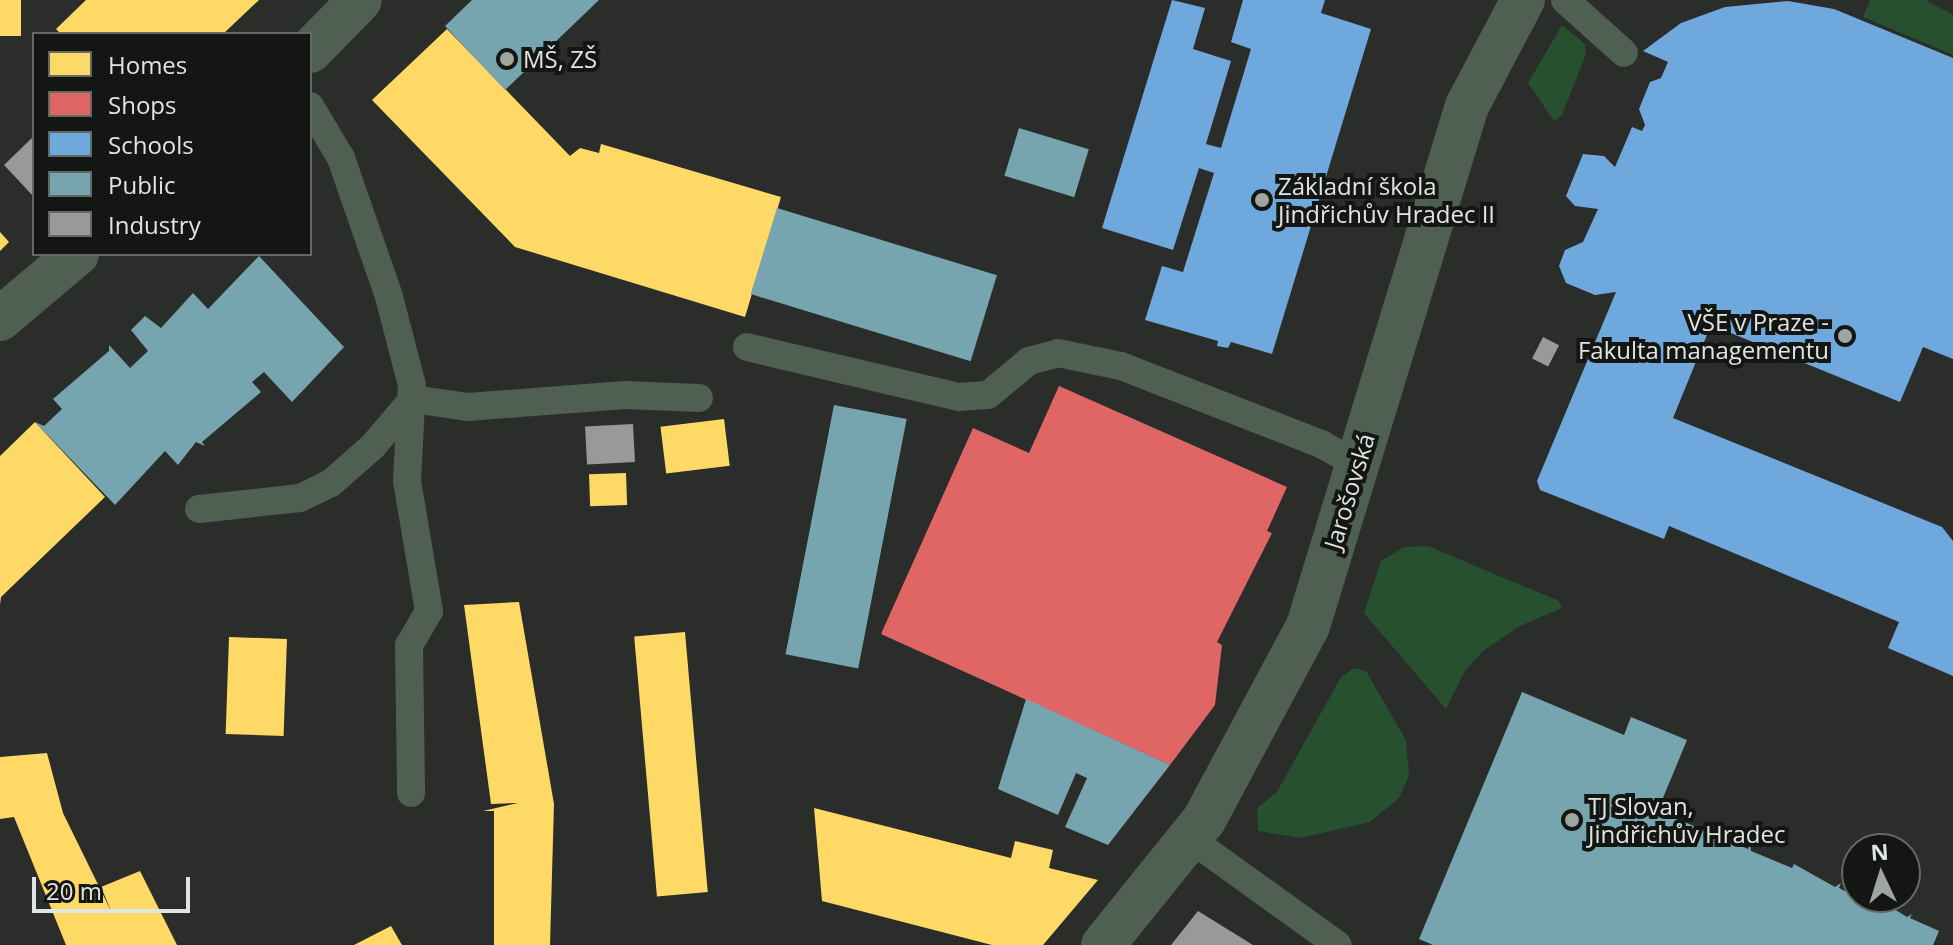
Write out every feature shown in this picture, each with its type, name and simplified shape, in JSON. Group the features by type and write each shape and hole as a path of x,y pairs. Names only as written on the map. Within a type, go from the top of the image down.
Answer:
{"street":[{"path":"312,49 360,0"},
{"name":"Jarošovská","path":"1103,945 1204,820 1308,626 1467,106 1523,0"},
{"path":"0,319 75,256"}],"lane":[{"path":"1565,0 1624,53"},
{"path":"312,109 341,158 389,297 413,399 407,481 429,611 409,645 411,793"},
{"path":"747,347 959,397 988,395 1029,361 1058,353 1121,366 1321,444 1357,464"},
{"path":"413,399 468,407 625,395 699,398"},
{"path":"199,509 300,498 331,483 373,446 413,399"},
{"path":"1189,838 1338,945"}],"green space":[{"path":"1870,0 1926,0 1953,15 1953,55 1863,17"},
{"path":"1562,25 1585,44 1586,54 1562,115 1554,121 1528,83"},
{"path":"1428,546 1559,601 1562,608 1520,626 1483,651 1465,671 1446,709 1364,613 1381,561 1404,547"},
{"path":"1354,668 1366,671 1406,740 1409,775 1399,798 1370,822 1300,838 1258,831 1257,808 1277,792 1341,677"}],"building: Homes":[{"path":"0,0 21,0 21,36 0,36"},
{"path":"86,0 259,0 225,32 59,32 56,29"},
{"path":"447,29 570,156 580,148 599,153 601,144 781,197 745,317 515,247 372,100"},
{"path":"0,232 9,242 0,251"},
{"path":"724,419 730,466 666,473 660,427"},
{"path":"35,422 105,497 1,597 0,605 0,456"},
{"path":"626,473 627,505 590,506 589,474"},
{"path":"519,602 554,804 550,945 494,945 494,811 483,811 518,803 491,804 464,605"},
{"path":"685,632 708,892 657,896 634,636"},
{"path":"229,637 287,639 284,736 226,734"},
{"path":"47,753 63,813 112,913 101,887 140,871 177,945 66,945 14,817 0,819 0,757"},
{"path":"814,808 1011,858 1015,841 1053,850 1049,868 1098,880 1043,945 992,945 822,901"},
{"path":"391,926 402,945 354,945"}],"building: Shops":[{"path":"1059,386 1287,487 1267,531 1272,533 1217,642 1222,645 1215,705 1170,765 881,634 973,428 1029,453"}],"building: Schools":[{"name":"Základní škola Jindřichův Hradec II","path":"1172,0 1205,8 1193,49 1231,61 1206,144 1221,148 1251,49 1231,42 1243,0 1325,0 1321,13 1371,29 1272,354 1231,342 1228,348 1217,346 1218,341 1145,320 1162,266 1183,272 1214,173 1199,168 1173,250 1102,228"},
{"name":"VŠE v Praze - Fakulta managementu","path":"1788,1 1834,9 1953,58 1953,359 1923,347 1900,402 1711,325 1673,418 1942,527 1953,541 1953,676 1888,648 1899,622 1669,526 1664,539 1540,490 1537,481 1616,292 1595,295 1566,283 1559,266 1565,250 1583,242 1598,209 1575,206 1566,196 1583,154 1604,156 1615,167 1632,127 1642,131 1645,125 1639,109 1650,82 1661,78 1668,62 1643,51 1681,23 1725,7"}],"building: Public":[{"name":"MŠ, ZŠ","path":"472,0 599,0 505,90 445,26"},
{"path":"1019,128 1089,149 1074,197 1004,176"},
{"path":"777,208 997,275 971,361 751,294"},
{"path":"259,256 344,347 292,402 264,372 252,382 261,392 202,442 205,446 196,442 178,465 165,451 115,505 35,422 44,426 62,409 53,399 109,351 109,345 130,368 148,351 131,330 145,316 161,328 193,293 208,309"},
{"path":"834,405 907,419 858,668 786,654"},
{"name":"TJ Slovan, Jindřichův Hradec","path":"1522,692 1624,735 1631,717 1687,740 1658,810 1663,807 1664,814 1704,830 1706,827 1707,832 1748,849 1750,845 1751,851 1792,868 1794,864 1835,887 1841,883 1841,913 1900,913 1907,917 1912,914 1910,918 1939,931 1933,945 1433,945 1419,939"},
{"path":"1026,699 1170,765 1108,845 1065,827 1087,778 1076,773 1058,815 998,789"}],"building: Industry":[{"path":"32,138 32,195 4,165"},
{"path":"1543,337 1559,345 1548,367 1532,358"},
{"path":"633,424 635,462 587,464 585,427"},
{"path":"1198,911 1253,945 1171,945"}],"place":[{"name":"MŠ, ZŠ","path":"507,59"},
{"name":"Základní škola Jindřichův Hradec II","path":"1262,200"},
{"name":"VŠE v Praze - Fakulta managementu","path":"1845,336"},
{"name":"TJ Slovan, Jindřichův Hradec","path":"1572,820"}]}
